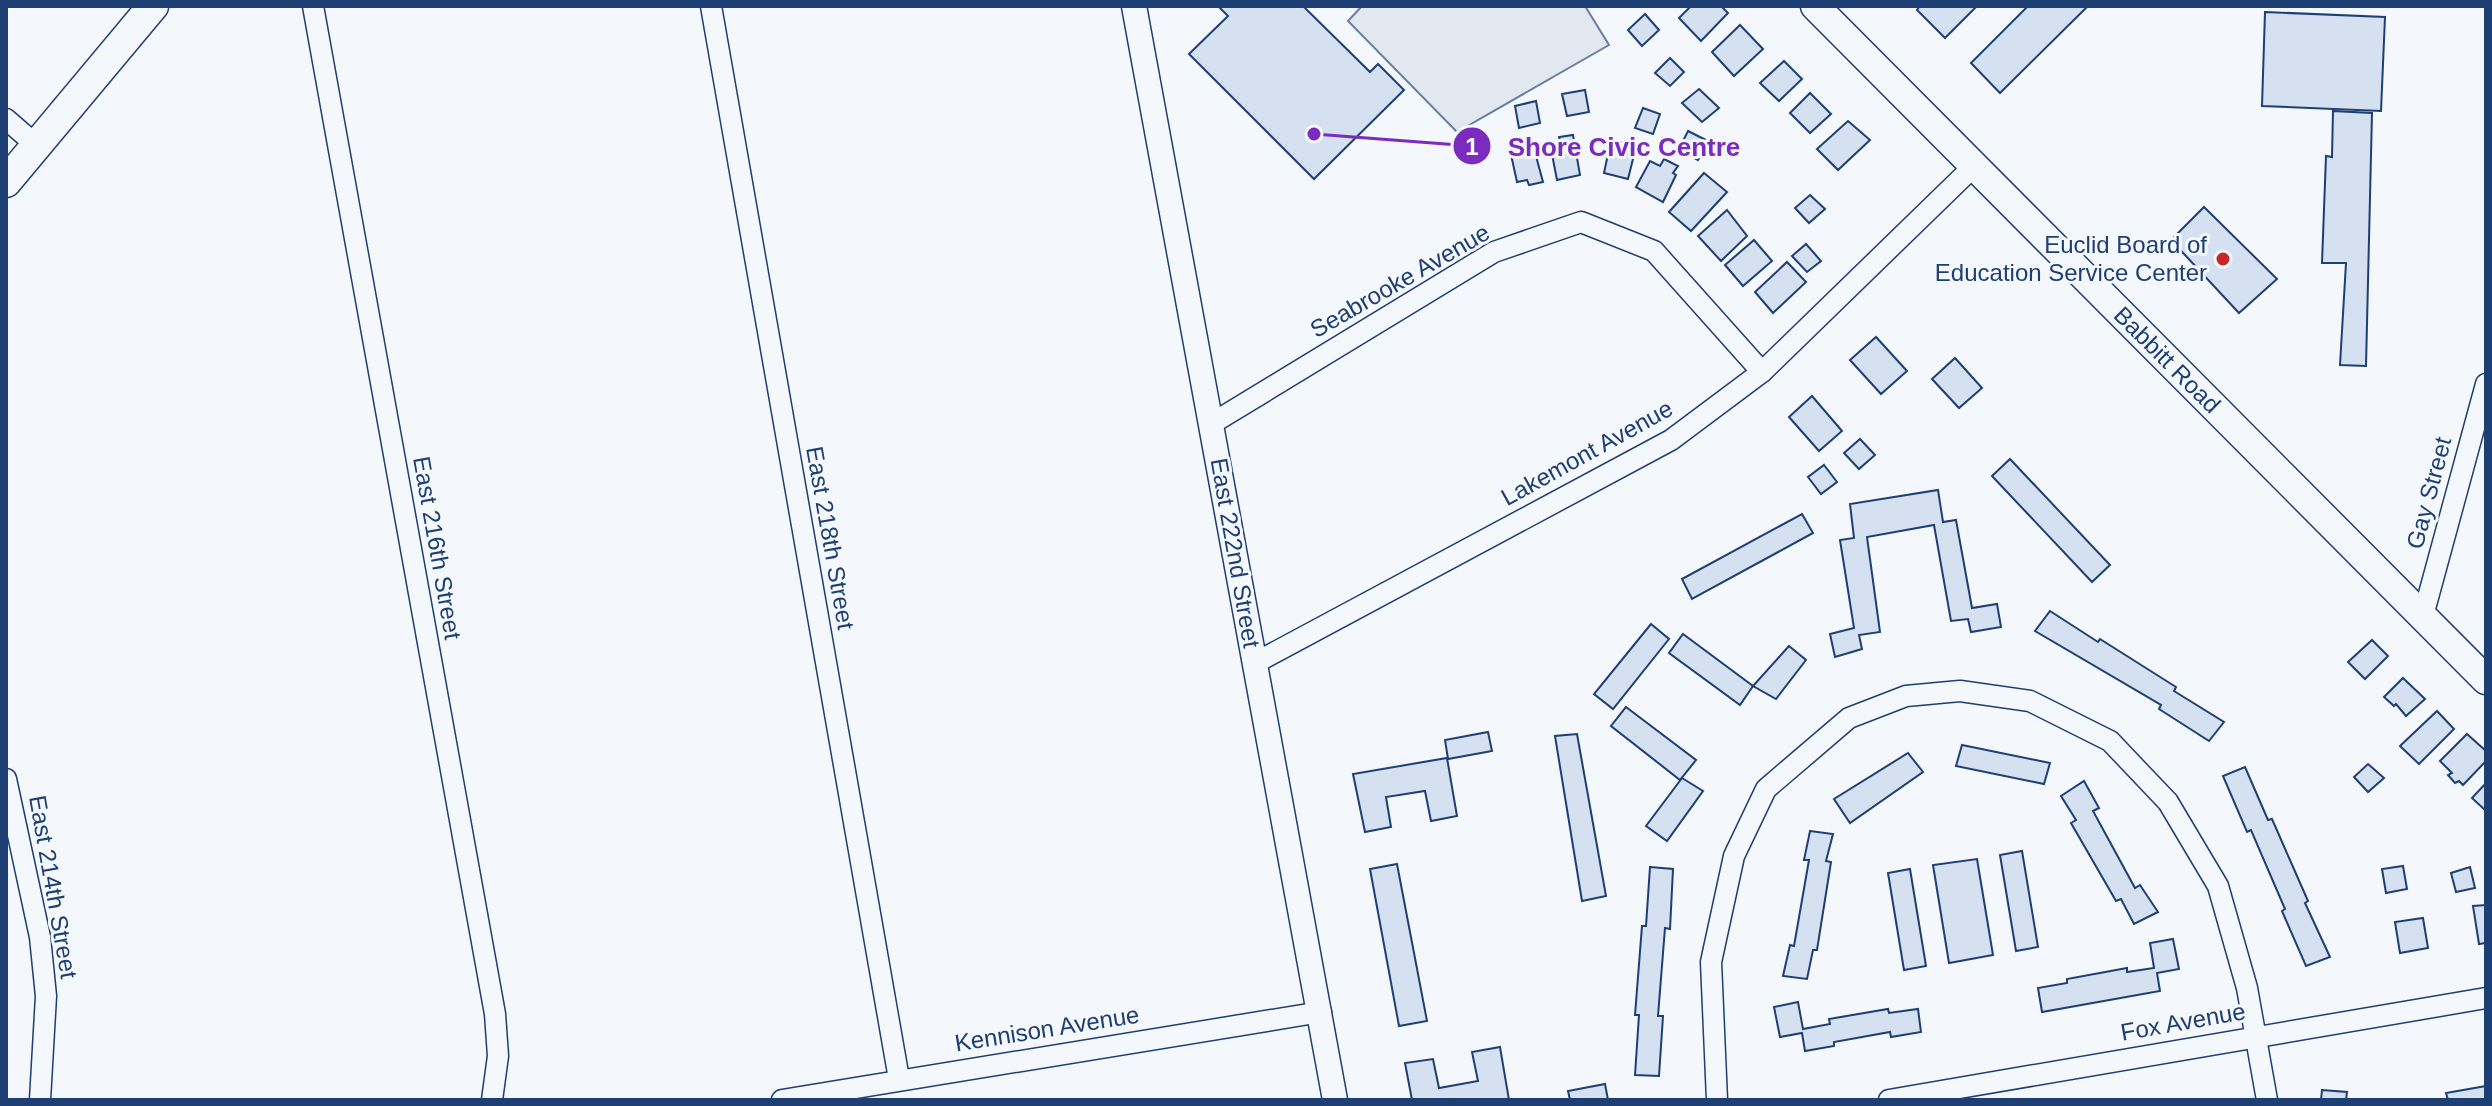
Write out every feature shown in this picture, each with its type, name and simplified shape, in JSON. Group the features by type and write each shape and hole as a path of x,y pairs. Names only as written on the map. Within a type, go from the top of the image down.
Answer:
{"main road":[{"path":"6,182 153,6"},
{"name":"Babbitt Road","path":"1815,6 2486,680"}],"street":[{"name":"East 216th Street","path":"313,6 495,1014 498,1056 492,1100"},
{"name":"East 218th Street","path":"711,6 899,1079"},
{"name":"East 222nd Street","path":"1134,6 1335,1100"},
{"path":"6,119 36,145"},
{"name":"Lakemont Avenue","path":"1255,663 1671,440 1762,372 1974,166"},
{"name":"Seabrooke Avenue","path":"1211,424 1494,252 1581,222 1654,251 1762,372"},
{"name":"Gay Street","path":"2423,616 2486,384"},
{"path":"1717,1100 1711,962 1734,856 1766,789 1849,718 1906,696 1960,691 2030,701 2110,741 2168,802 2218,886 2247,988 2267,1100"},
{"name":"East 214th Street","path":"6,779 40,937 46,996 40,1100"},
{"name":"Fox Avenue","path":"1889,1100 2486,998"},
{"name":"Kennison Avenue","path":"782,1100 1321,1012"}],"shaded area":[{"path":"1362,6 1585,6 1609,45 1457,132 1348,21"}],"building":[{"path":"1218,6 1303,6 1370,72 1378,64 1404,90 1314,179 1189,54 1228,16"},
{"path":"1691,6 1721,6 1728,13 1701,41 1679,18"},
{"path":"1920,6 1977,6 1945,38 1917,10"},
{"path":"2028,6 2088,6 2000,93 1971,63"},
{"path":"2265,12 2385,17 2381,111 2262,106"},
{"path":"1645,14 1659,30 1642,46 1628,30"},
{"path":"1740,25 1763,49 1734,76 1712,52"},
{"path":"1670,58 1684,72 1670,86 1655,73"},
{"path":"1784,61 1802,79 1779,101 1760,83"},
{"path":"1699,89 1719,108 1702,122 1682,103"},
{"path":"1585,90 1589,112 1567,116 1562,94"},
{"path":"1810,93 1831,114 1810,133 1790,113"},
{"path":"1536,101 1540,123 1519,128 1515,106"},
{"path":"1643,108 1660,114 1653,134 1635,128"},
{"path":"2333,111 2372,113 2366,366 2340,365 2346,263 2322,263 2326,156 2332,157"},
{"path":"1848,121 1870,140 1838,170 1817,149"},
{"path":"1688,131 1708,141 1698,160 1679,149"},
{"path":"1573,135 1580,175 1557,180 1550,144 1560,141 1559,137"},
{"path":"1611,140 1624,143 1621,152 1634,155 1628,179 1604,173"},
{"path":"1529,142 1530,146 1533,145 1543,182 1529,185 1527,180 1517,182 1510,150"},
{"path":"1664,159 1678,166 1663,202 1636,187 1650,161 1660,166"},
{"path":"1704,173 1727,192 1691,231 1669,212"},
{"path":"1810,195 1825,209 1809,223 1795,208"},
{"name":"Euclid Board of Education Service Center","path":"2204,207 2277,279 2239,313 2171,240"},
{"path":"1727,210 1747,236 1721,261 1698,236"},
{"path":"1754,240 1772,261 1743,286 1725,265"},
{"path":"1806,244 1821,261 1807,272 1792,256"},
{"path":"1787,262 1806,282 1773,313 1755,292"},
{"path":"1876,337 1907,371 1881,394 1850,360"},
{"path":"1955,358 1982,388 1959,408 1932,379"},
{"path":"1812,396 1842,431 1819,451 1789,417"},
{"path":"1860,439 1875,455 1859,469 1844,453"},
{"path":"2010,459 2110,565 2092,582 1992,476"},
{"path":"1824,465 1837,482 1821,494 1808,477"},
{"path":"1938,490 1943,522 1956,520 1972,608 1997,604 2001,627 1971,632 1968,619 1951,621 1934,525 1867,537 1880,632 1859,635 1862,649 1835,657 1830,634 1854,628 1840,540 1854,538 1850,504"},
{"path":"1802,514 1813,533 1692,599 1682,579"},
{"path":"2050,611 2176,687 2174,691 2224,722 2209,741 2159,709 2161,705 2035,631"},
{"path":"1651,624 1669,639 1613,709 1594,694"},
{"path":"1683,634 1753,686 1740,705 1669,653"},
{"path":"2372,640 2388,656 2365,679 2348,662"},
{"path":"1789,646 1806,660 1776,699 1753,686"},
{"path":"2403,678 2425,699 2406,716 2396,704 2394,706 2384,697"},
{"path":"1626,707 1696,760 1680,780 1611,726"},
{"path":"2437,711 2454,729 2419,764 2400,746"},
{"path":"1488,732 1492,751 1448,759 1445,740"},
{"path":"1577,734 1606,896 1582,901 1555,736"},
{"path":"2467,734 2486,751 2486,761 2463,785 2459,781 2455,783 2448,775 2452,773 2440,761"},
{"path":"1962,745 2050,763 2044,784 1956,766"},
{"path":"1908,753 1923,772 1850,823 1834,799"},
{"path":"1447,758 1457,816 1431,821 1425,791 1386,797 1391,827 1365,832 1353,774"},
{"path":"2368,764 2384,778 2368,792 2354,777"},
{"path":"2245,767 2268,820 2272,819 2330,957 2306,966 2251,830 2247,832 2223,776"},
{"path":"1682,778 1703,791 1667,841 1646,826"},
{"path":"2084,781 2099,808 2093,811 2135,888 2140,885 2158,912 2134,924 2121,899 2116,901 2071,823 2076,820 2061,796"},
{"path":"2486,783 2486,811 2472,798"},
{"path":"1810,831 1833,834 1826,861 1831,862 1817,950 1813,950 1807,979 1783,976 1790,945 1794,946 1809,860 1804,860"},
{"path":"2022,851 2038,947 2016,951 2000,855"},
{"path":"1977,859 1993,955 1949,963 1933,865"},
{"path":"1397,864 1427,1021 1399,1026 1370,869"},
{"path":"2403,866 2407,889 2386,893 2382,869"},
{"path":"1650,867 1673,869 1670,929 1665,928 1658,1016 1663,1016 1659,1076 1635,1075 1639,1015 1635,1015"},
{"path":"2470,867 2475,888 2456,892 2451,873"},
{"path":"1910,869 1926,966 1904,970 1888,873"},
{"path":"2486,905 2486,943 2479,944 2473,906"},
{"path":"2423,918 2428,948 2400,953 2395,922"},
{"path":"2173,939 2179,969 2157,973 2160,991 2042,1012 2038,988 2067,983 2067,979 2127,968 2127,972 2154,968 2150,943"},
{"path":"1798,1002 1803,1029 1830,1024 1829,1019 1888,1009 1889,1013 1918,1009 1921,1032 1891,1037 1890,1032 1834,1042 1834,1046 1805,1051 1802,1033 1780,1037 1774,1007"},
{"path":"1500,1047 1509,1100 1412,1100 1405,1063 1433,1059 1439,1088 1478,1081 1472,1052"},
{"path":"1605,1084 1608,1100 1570,1100 1568,1091"},
{"path":"2486,1086 2486,1100 2448,1100 2446,1093"},
{"path":"2322,1090 2347,1092 2346,1100 2321,1100"}],"place":[{"name":"Shore Civic Centre","path":"1314,134"},
{"name":"Euclid Board of Education Service Center","path":"2223,259"}]}
